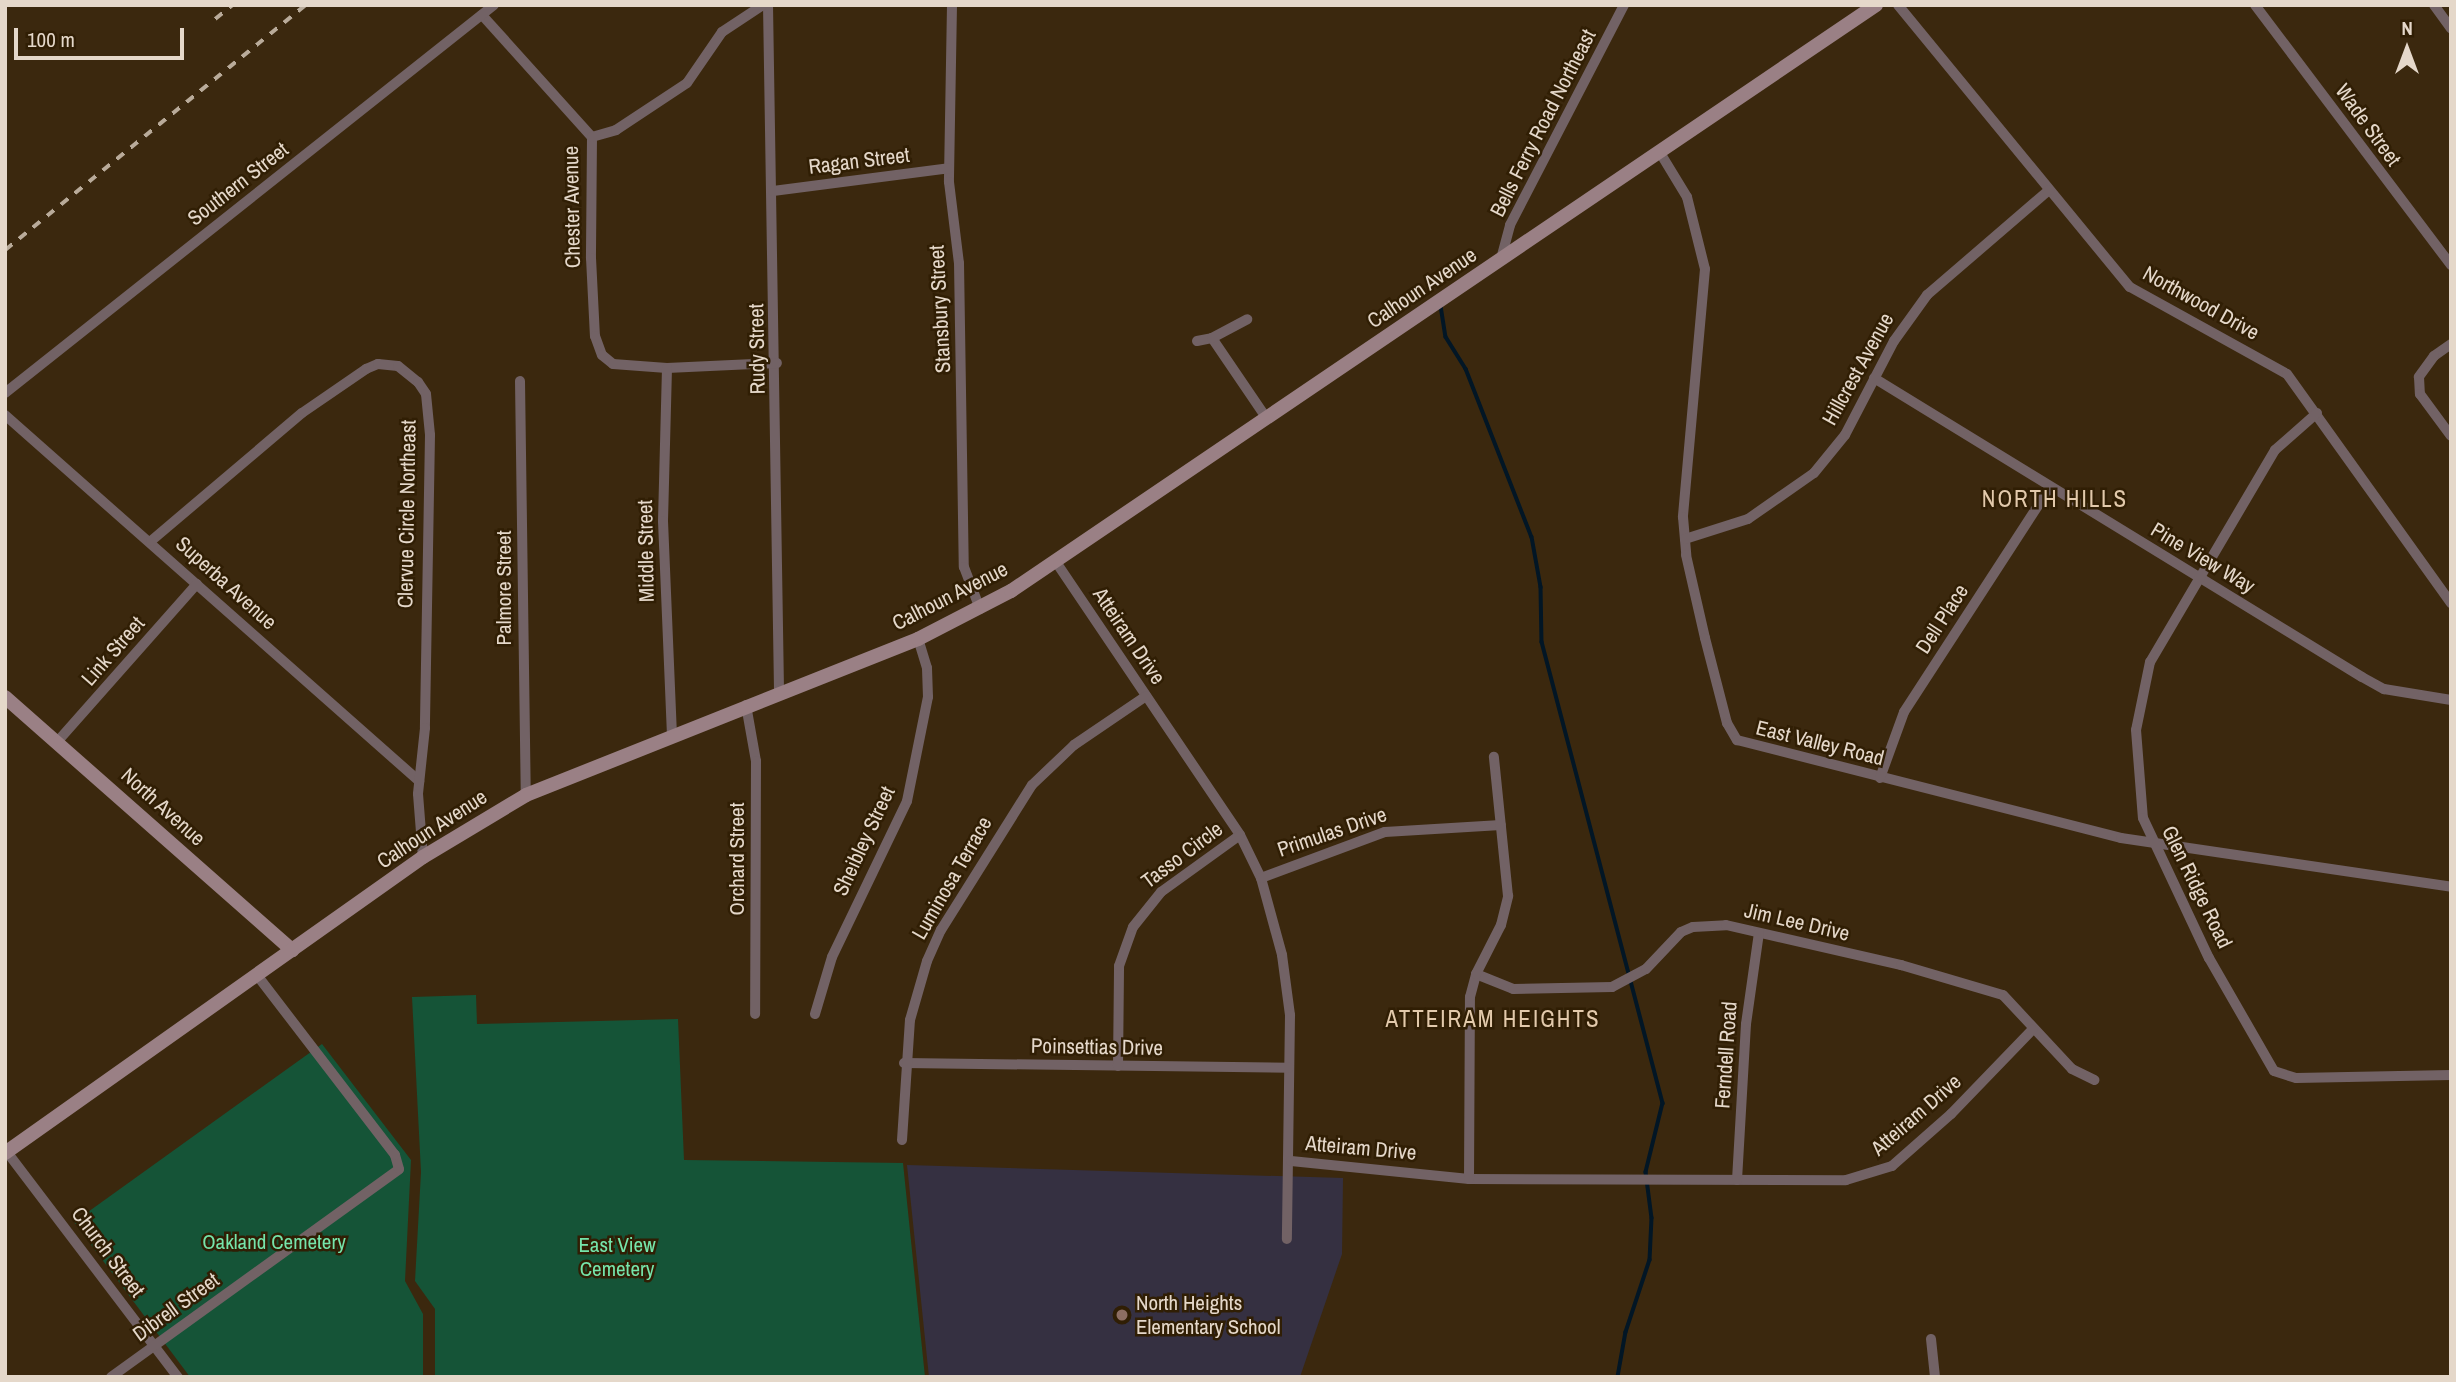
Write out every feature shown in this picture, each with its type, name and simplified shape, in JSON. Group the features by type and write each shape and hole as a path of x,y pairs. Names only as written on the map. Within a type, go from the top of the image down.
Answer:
{"street":[{"name":"Southern Street","path":"5,393 494,5"},
{"path":"592,137 616,130 687,83 722,32 763,5"},
{"name":"Rudy Street","path":"768,5 777,363 779,693"},
{"name":"Stansbury Street","path":"953,5 949,168 959,263 964,567 979,609"},
{"name":"Bells Ferry Road Northeast","path":"1501,260 1510,225 1624,5"},
{"name":"Calhoun Avenue","path":"6,1152 423,857 526,794 672,733 918,639 979,609 1056,562 1877,5"},
{"name":"Northwood Drive","path":"1898,5 2130,286 2287,374 2451,603"},
{"name":"Wade Street","path":"2255,5 2451,265"},
{"path":"2434,5 2451,28"},
{"name":"Chester Avenue","path":"482,15 592,137 591,258 595,336 602,355 613,363 667,368"},
{"name":"East Valley Road","path":"1659,151 1692,209 1705,269 1685,486 1685,539 1705,638 1732,735 1745,744 2153,844 2451,887"},
{"name":"Ragan Street","path":"773,191 949,168"},
{"name":"Hillcrest Avenue","path":"1685,539 1748,519 1792,492 1814,473 1844,435 1874,378 1927,295 2049,190"},
{"path":"1197,341 1212,338 1247,318"},
{"path":"1212,338 1267,419"},
{"path":"2451,344 2434,356 2418,377 2420,394 2451,436"},
{"path":"667,368 777,363"},
{"name":"Clervue Circle Northeast","path":"151,541 302,413 346,382 378,365 407,371 425,394 430,435 425,728 419,781 423,857"},
{"name":"Middle Street","path":"667,368 663,521 672,733"},
{"name":"Pine View Way","path":"1874,378 2384,689 2451,701"},
{"name":"Palmore Street","path":"520,381 526,794"},
{"name":"Glen Ridge Road","path":"2317,413 2276,450 2155,653 2141,696 2136,730 2138,790 2153,844 2209,958 2274,1071 2296,1078 2451,1075"},
{"name":"Superba Avenue","path":"5,415 151,541 419,781"},
{"name":"Dell Place","path":"1880,778 1904,712 2050,487"},
{"name":"Atteiram Drive","path":"1056,562 1240,835 1261,878 1287,987 1291,1161 1389,1168 1469,1179 1846,1180 1892,1166 1951,1114 2032,1030"},
{"name":"Link Street","path":"57,742 197,584"},
{"name":"Sheibley Street","path":"815,1014 832,957 910,789 929,697 927,668 918,639"},
{"name":"Luminosa Terrace","path":"902,1140 904,1063 927,961 1013,812 1032,785 1068,750 1146,696"},
{"name":"North Avenue","path":"5,697 292,950"},
{"name":"Orchard Street","path":"746,705 756,761 758,825 755,1014"},
{"path":"1469,1179 1468,1014 1476,974 1506,910 1494,757"},
{"name":"Primulas Drive","path":"1261,878 1385,832 1501,825"},
{"name":"Tasso Circle","path":"1118,1066 1119,966 1133,927 1161,892 1240,835"},
{"name":"Jim Lee Drive","path":"1476,974 1513,989 1600,989 1635,976 1693,927 1726,925 1901,965 2003,995 2032,1030 2072,1069 2095,1080"},
{"name":"Ferndell Road","path":"1737,1180 1746,1024 1759,933"},
{"name":"Dibrell Street","path":"111,1377 399,1169 395,1155 257,975"},
{"name":"Poinsettias Drive","path":"904,1063 1289,1068"},
{"name":"Church Street","path":"6,1152 178,1377"},
{"path":"1287,1239 1291,1161"},
{"path":"1931,1339 1934,1377"}],"shaded area":[{"name":"North Heights Elementary School","path":"907,1165 1343,1178 1342,1254 1300,1377 929,1377"}],"green space":[{"name":"East View Cemetery","path":"476,995 477,1024 678,1019 684,1160 903,1163 925,1377 435,1377 435,1309 415,1281 421,1172 412,997"},
{"name":"Oakland Cemetery","path":"322,1044 411,1160 405,1281 423,1314 423,1377 190,1377 74,1222"}],"waterway":[{"path":"1441,306 1446,337 1466,369 1532,537 1541,587 1542,642 1663,1103 1646,1172 1652,1218 1650,1260 1626,1332 1618,1377"}],"railway":[{"path":"215,19 232,5"},
{"path":"5,250 305,5"}],"place":[{"name":"North Heights Elementary School","path":"1122,1315"}],"district":[{"name":"NORTH HILLS","path":"2055,499"},
{"name":"ATTEIRAM HEIGHTS","path":"1493,1019"}]}
